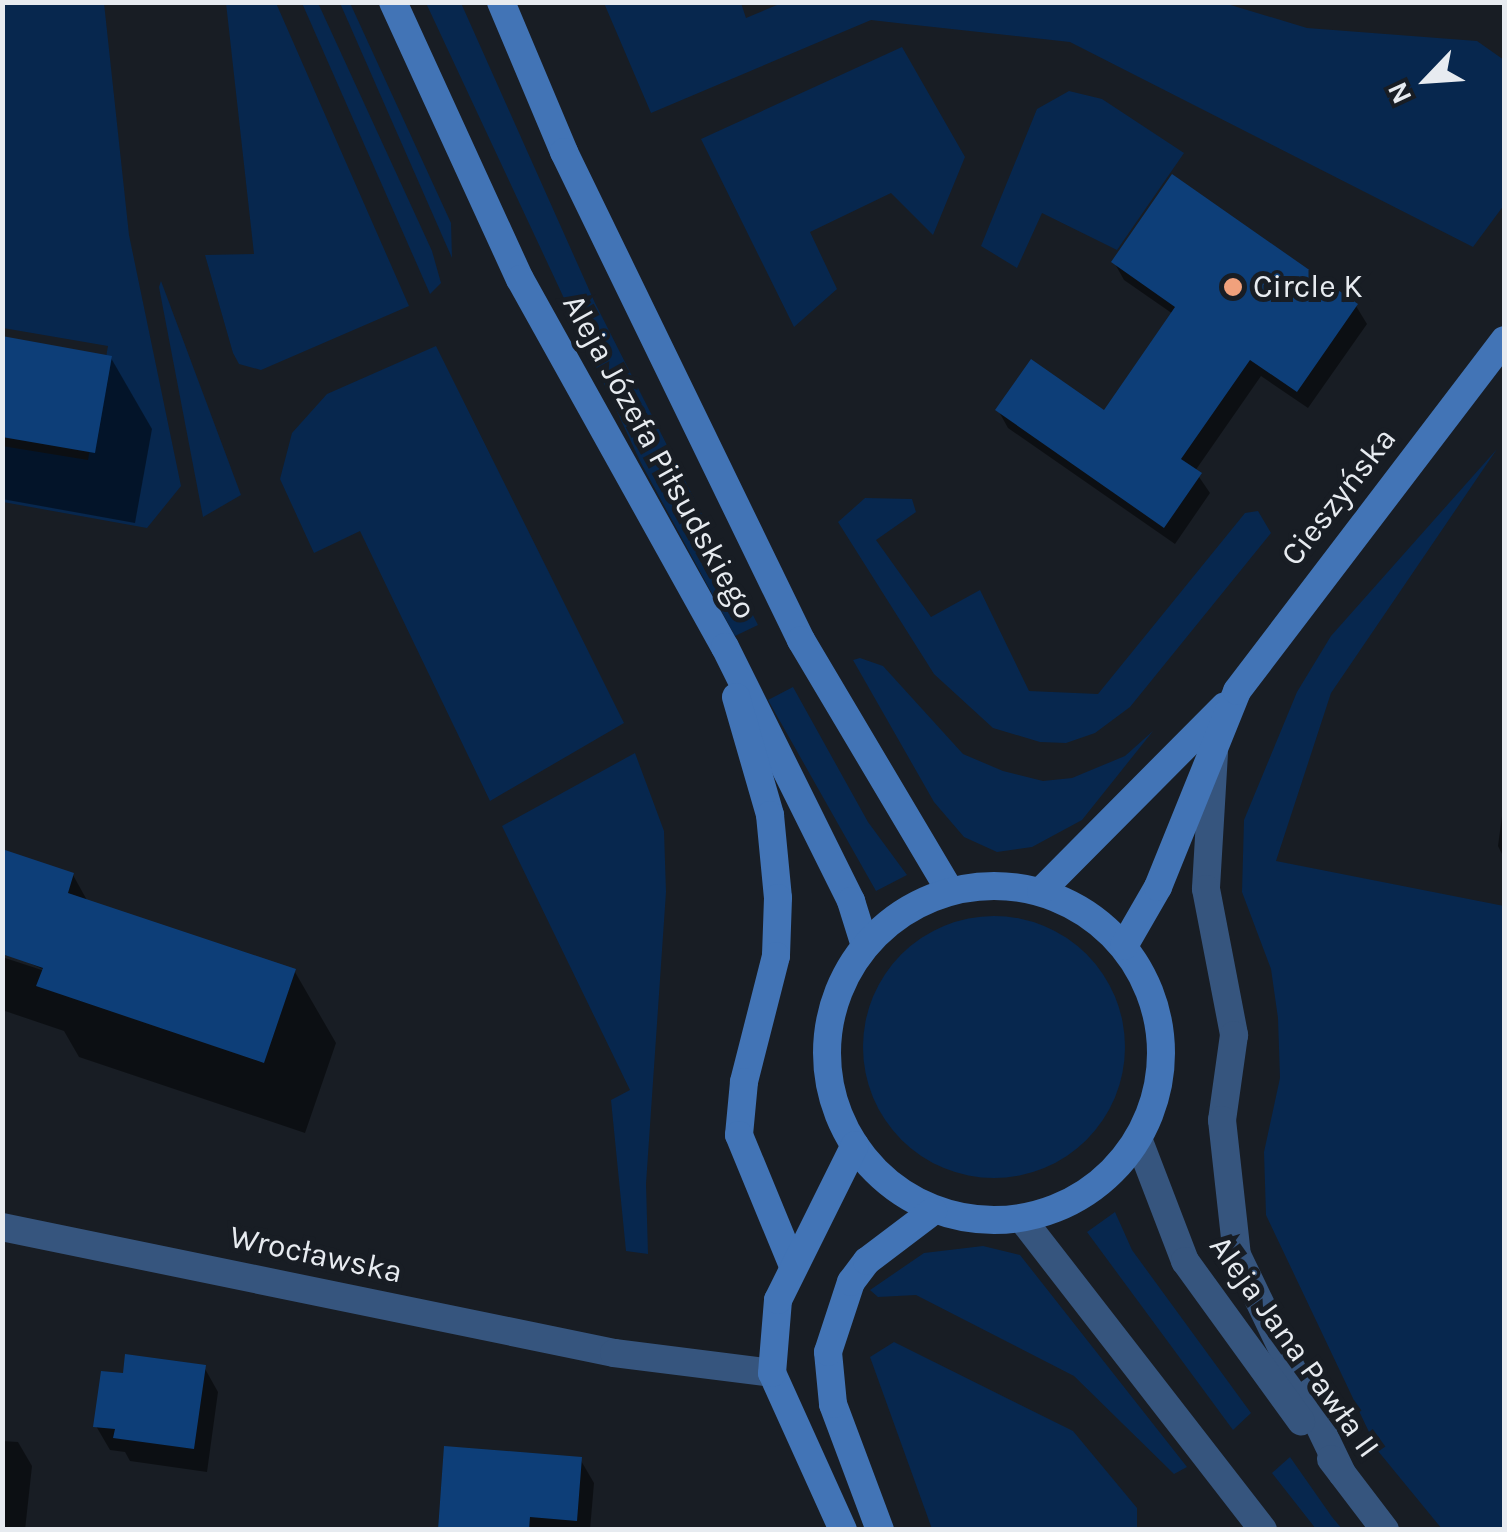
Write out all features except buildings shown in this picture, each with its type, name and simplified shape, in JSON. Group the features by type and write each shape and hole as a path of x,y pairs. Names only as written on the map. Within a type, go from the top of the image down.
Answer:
{"main road":[{"name":"Aleja Józefa Piłsudskiego","path":"393,2 520,279 725,648 851,900 865,946"},
{"name":"Aleja Józefa Piłsudskiego","path":"502,2 564,152 802,640 950,890"},
{"name":"Cieszyńska","path":"1040,891 1232,699 1504,340"},
{"path":"725,648 770,814 778,898 776,956 744,1082 740,1136 793,1266"},
{"name":"Cieszyńska","path":"1124,946 1158,887 1232,699"},
{"path":"994,885 1040,891 1086,912 1124,946 1148,985 1161,1032 1160,1075 1139,1141 1098,1184 1062,1206 1022,1219 978,1222 932,1210 891,1185 854,1145 832,1097 826,1044 838,992 865,946 902,911 950,890 994,885"},
{"path":"844,1530 772,1373 778,1300 854,1145"},
{"path":"880,1530 833,1404 828,1352 851,1282 868,1261 932,1210"}],"street":[{"path":"1215,747 1206,889 1234,1035 1222,1120 1237,1255 1342,1473"},
{"name":"Aleja Jana Pawła II","path":"1139,1141 1185,1261 1385,1530"},
{"path":"1022,1219 1263,1530"},
{"name":"Wrocławska","path":"2,1227 614,1353 772,1373"}],"shaded area":[{"path":"784,2 1224,3 1307,28 1477,41 1504,60 1504,205 1473,247 1070,42 871,20 651,113 604,3 741,3 746,18"},
{"path":"3,3 104,3 129,235 181,486 147,528 3,502 2,446 88,460 108,346 3,328"},
{"path":"226,3 276,3 409,306 261,370 239,364 233,353 205,255 254,254"},
{"path":"302,3 318,3 432,251 441,283 430,294"},
{"path":"340,3 350,3 451,223 452,258"},
{"path":"426,3 461,3 595,303 758,625 735,636 641,463"},
{"path":"902,47 965,157 933,235 891,193 810,232 837,289 794,327 701,139"},
{"path":"1069,91 1102,99 1184,153 1117,250 1042,213 1017,268 981,246 1037,109"},
{"path":"161,281 241,495 203,517 159,287"},
{"path":"436,346 624,723 490,801 360,531 314,553 280,479 292,433 327,394"},
{"path":"1497,449 1331,693 1276,861 1504,906 1504,1529 1442,1529 1378,1451 1266,1215 1264,1152 1280,1078 1278,1018 1271,969 1242,892 1244,820 1297,692 1331,636"},
{"path":"865,498 912,499 916,512 876,540 931,617 980,590 1029,691 1098,694 1245,513 1258,511 1271,533 1130,707 1095,733 1066,743 1040,742 993,728 934,674 838,522"},
{"path":"860,658 883,666 963,754 1003,771 1043,781 1072,778 1125,756 1153,731 1082,820 1032,847 997,852 964,837 934,802 853,660"},
{"path":"793,687 868,822 907,875 876,891 768,700"},
{"path":"635,753 664,831 666,892 646,1184 648,1254 626,1251 611,1100 630,1090 502,826"},
{"path":"994,916 1020,918 1044,926 1087,954 1115,997 1123,1021 1123,1073 1115,1097 1087,1140 1044,1168 1020,1176 994,1178 968,1176 944,1168 901,1140 873,1097 865,1073 863,1047 865,1021 873,997 901,954 944,926 968,918"},
{"path":"1115,1212 1132,1250 1251,1413 1233,1430 1087,1232"},
{"path":"983,1246 1020,1255 1187,1467 1174,1474 1074,1376 916,1295 878,1297 870,1290 924,1253"},
{"path":"894,1342 1073,1431 1137,1508 1137,1529 932,1529 870,1357"},
{"path":"1290,1457 1342,1529 1316,1529 1272,1473"}],"place":[{"name":"Circle K","path":"1233,287"}]}
